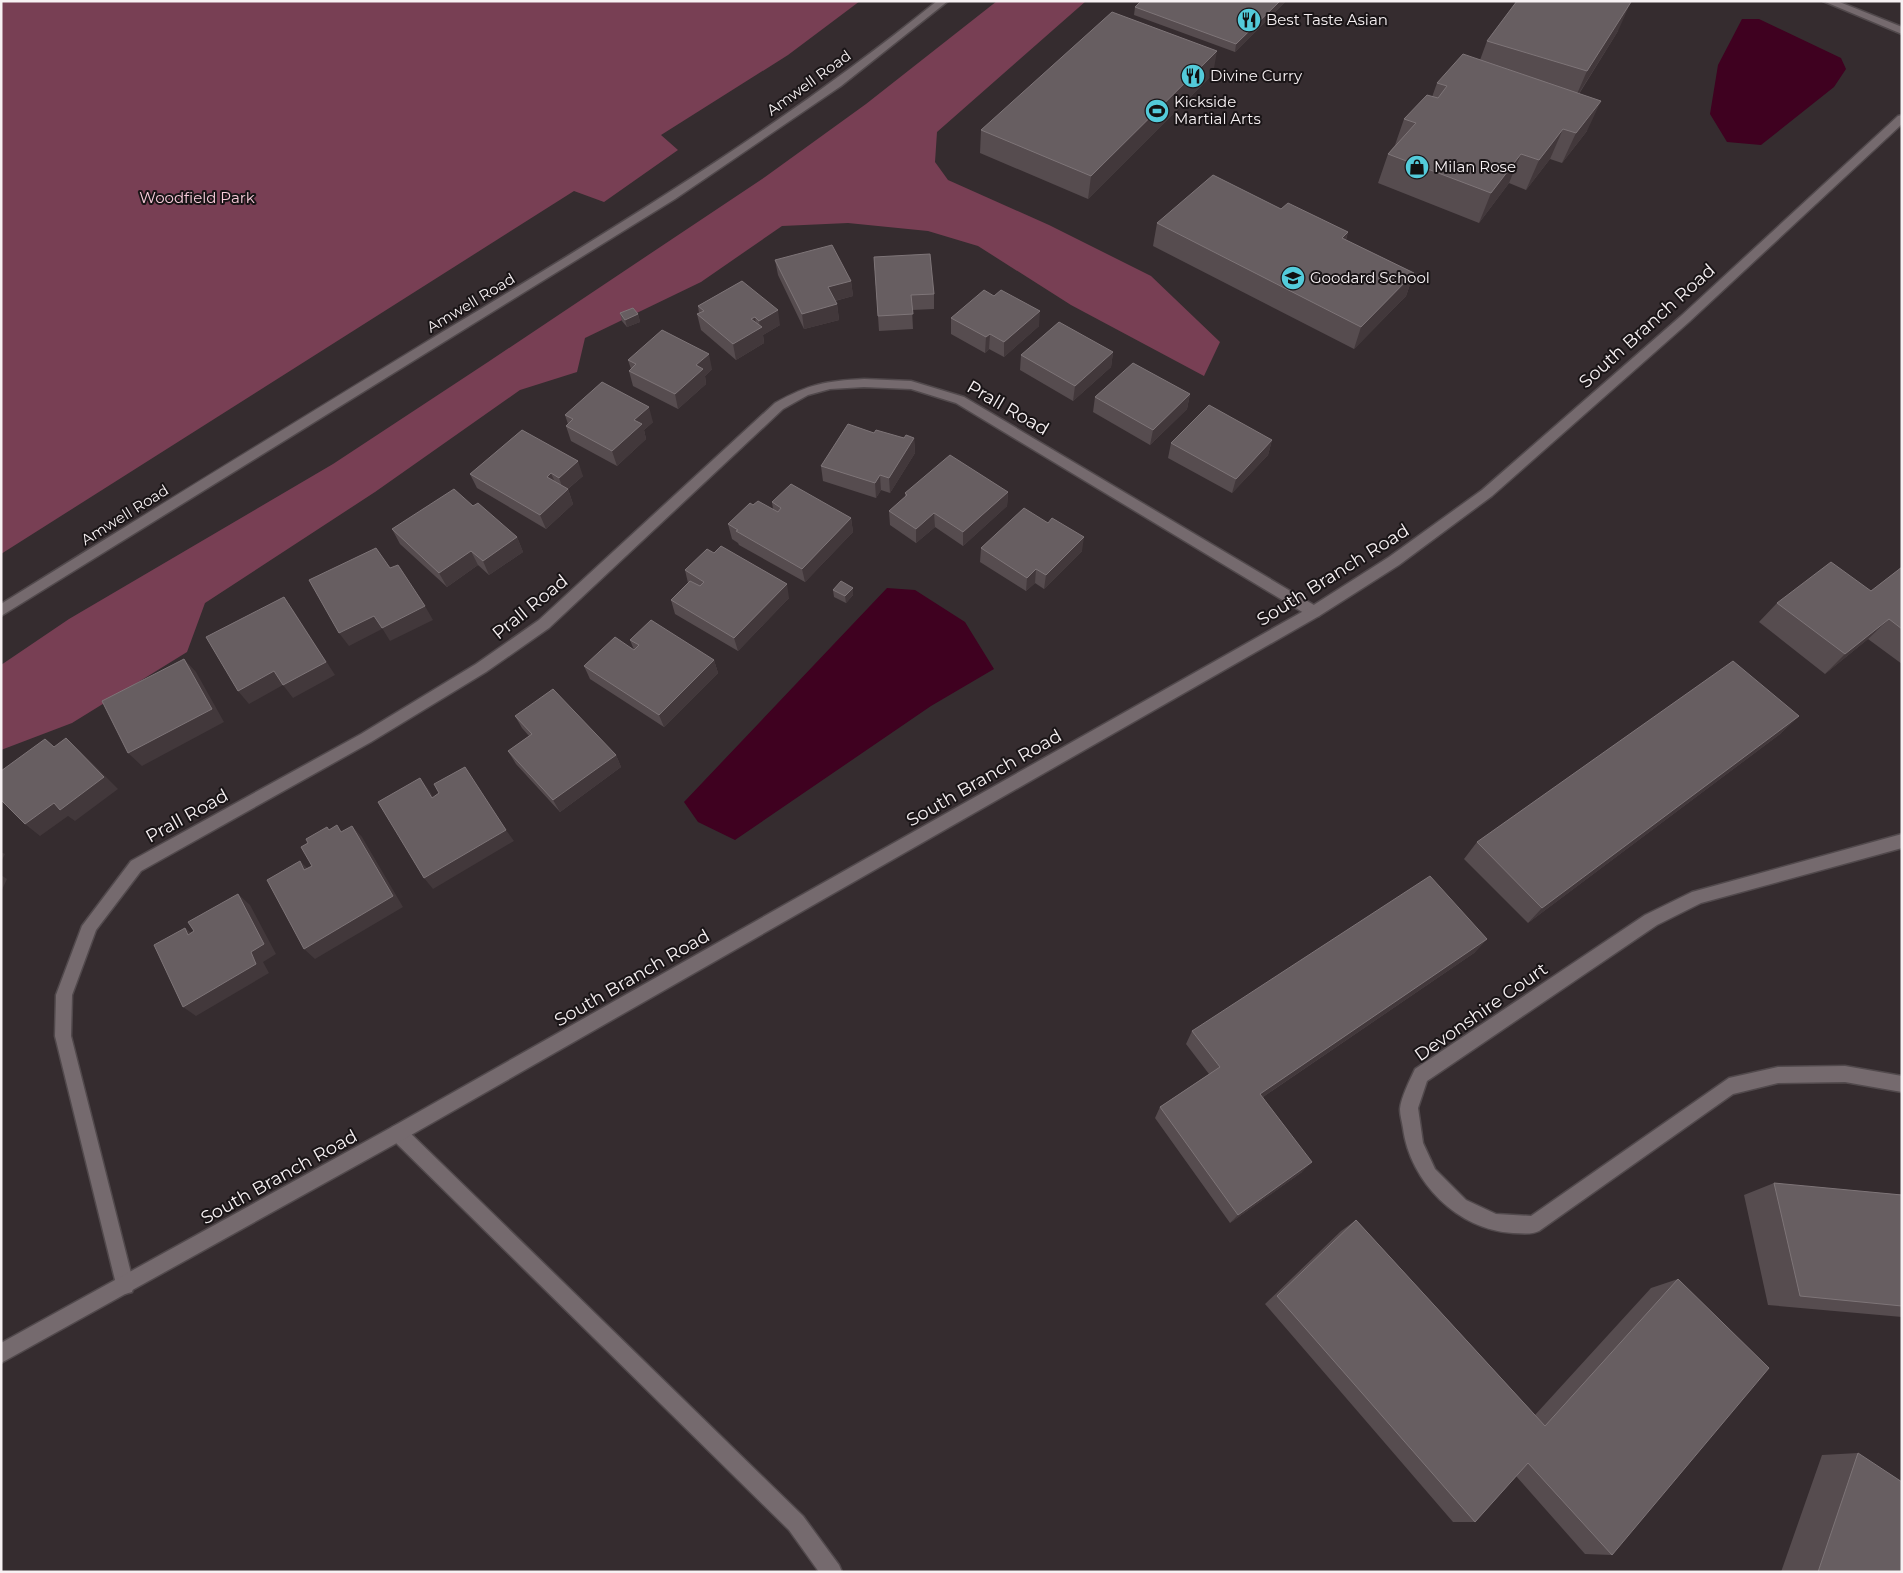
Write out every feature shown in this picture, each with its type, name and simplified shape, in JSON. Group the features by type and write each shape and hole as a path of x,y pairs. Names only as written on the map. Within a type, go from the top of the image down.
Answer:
{"street":[{"name":"Amwell Road","path":"1,611 114,539 651,210 812,102 908,30 942,1"},
{"path":"1828,1 1902,31"},
{"name":"South Branch Road","path":"1,1354 398,1133 1314,612 1394,561 1487,493 1684,320 1902,118"},
{"name":"Prall Road","path":"125,1285 63,1036 64,995 90,926 136,866 374,733 481,668 544,624 780,406 804,392 830,385 864,382 911,385 960,400 1314,612"},
{"name":"Devonshire Court","path":"1902,841 1698,896 1651,920 1422,1075 1409,1108 1414,1144 1429,1175 1460,1206 1495,1223 1533,1225 1729,1086 1778,1075 1845,1074 1902,1084"},
{"path":"398,1133 796,1523 832,1572"}],"green space":[{"name":"Woodfield Park","path":"1,1 860,1 788,55 661,135 678,150 604,202 574,191 1,554"},
{"path":"997,1 1086,1 937,132 935,162 948,180 1049,225 1151,276 1220,342 1204,376 1071,305 978,246 928,231 848,223 782,226 701,282 585,338 577,372 520,390 375,492 205,603 187,652 72,723 1,750 1,665 69,619 333,464 488,362 765,177 866,104"}],"shaded area":[{"path":"1742,19 1759,19 1841,58 1846,69 1834,87 1761,145 1727,142 1710,114 1718,65"},
{"path":"887,588 915,590 965,622 994,669 931,706 735,840 698,822 684,802"}],"building":[{"path":"1141,1 1280,1 1236,44 1135,7"},
{"path":"1517,1 1631,2 1587,71 1487,41"},
{"path":"1112,12 1217,51 1091,176 981,130"},
{"path":"1463,54 1601,101 1576,133 1563,129 1539,160 1521,154 1491,193 1388,154 1416,123 1404,119 1427,95 1438,98 1447,86 1437,83"},
{"name":"Goodard School","path":"1213,175 1281,209 1288,203 1348,232 1342,238 1414,273 1361,327 1157,223"},
{"path":"832,245 851,281 828,287 837,304 802,314 775,260"},
{"path":"930,254 934,294 911,295 913,314 878,316 874,257"},
{"path":"742,281 778,310 759,321 755,317 751,319 762,327 733,344 697,314 704,311 698,306"},
{"path":"984,290 994,296 1001,290 1040,311 1004,342 990,334 986,337 951,318"},
{"path":"633,308 638,314 625,320 620,313"},
{"path":"1059,322 1113,352 1075,386 1021,355"},
{"path":"662,330 709,354 696,365 703,369 675,394 629,371 636,364 628,360"},
{"path":"1133,363 1190,394 1153,430 1095,397"},
{"path":"602,382 649,407 634,420 642,424 612,451 566,426 573,419 565,415"},
{"path":"1209,405 1272,440 1236,479 1171,443"},
{"path":"848,424 874,433 876,430 904,438 906,435 914,438 889,478 880,475 875,483 821,466"},
{"path":"522,430 578,461 559,478 551,473 547,477 568,489 540,515 470,474"},
{"path":"950,455 1008,492 963,532 934,513 916,529 889,511 907,495 905,493"},
{"path":"791,484 851,518 802,569 736,531 738,530 728,524 750,503 753,505 758,501 778,512 781,508 772,502"},
{"path":"454,489 473,506 478,503 517,537 483,561 471,551 439,573 392,529"},
{"path":"1024,508 1048,523 1052,518 1084,537 1046,575 1036,569 1027,578 981,548"},
{"path":"721,546 787,584 734,638 671,600 690,581 700,586 704,582 685,570 707,549 714,553"},
{"path":"376,548 390,568 398,565 425,606 382,628 374,616 339,633 309,580"},
{"path":"1831,562 1871,591 1902,567 1902,629 1889,619 1845,654 1777,603"},
{"path":"841,581 853,588 845,596 833,590"},
{"path":"284,597 326,662 283,685 274,671 238,691 206,637"},
{"path":"651,620 714,660 659,715 584,666 615,637 634,650 639,645 630,640"},
{"path":"184,659 212,709 128,753 102,701"},
{"path":"1733,661 1799,716 1542,908 1477,842"},
{"path":"553,689 616,755 553,800 508,751 532,734 515,716"},
{"path":"66,738 104,777 60,810 54,803 25,824 1,800 1,771 45,739 54,747"},
{"path":"465,767 506,830 424,878 378,802 420,778 432,798 439,793 434,784"},
{"path":"337,825 341,832 352,826 393,896 304,949 267,880 300,861 304,870 312,866 301,847 308,843 306,839 327,827 329,830"},
{"path":"1430,876 1487,939 1260,1094 1312,1162 1238,1215 1160,1107 1220,1067 1192,1031"},
{"path":"238,894 264,944 251,952 256,964 183,1007 154,945 185,928 188,935 194,931 188,922"},
{"path":"1774,1183 1902,1195 1902,1306 1800,1296"},
{"path":"1356,1220 1545,1426 1678,1279 1769,1368 1612,1555 1528,1463 1475,1522 1277,1296"},
{"path":"1858,1453 1902,1482 1902,1572 1818,1572"}],"place":[{"name":"Best Taste Asian","path":"1249,20"},
{"name":"Divine Curry","path":"1193,76"},
{"name":"Kickside Martial Arts","path":"1157,111"},
{"name":"Milan Rose","path":"1417,167"},
{"name":"Goodard School","path":"1293,278"}]}
